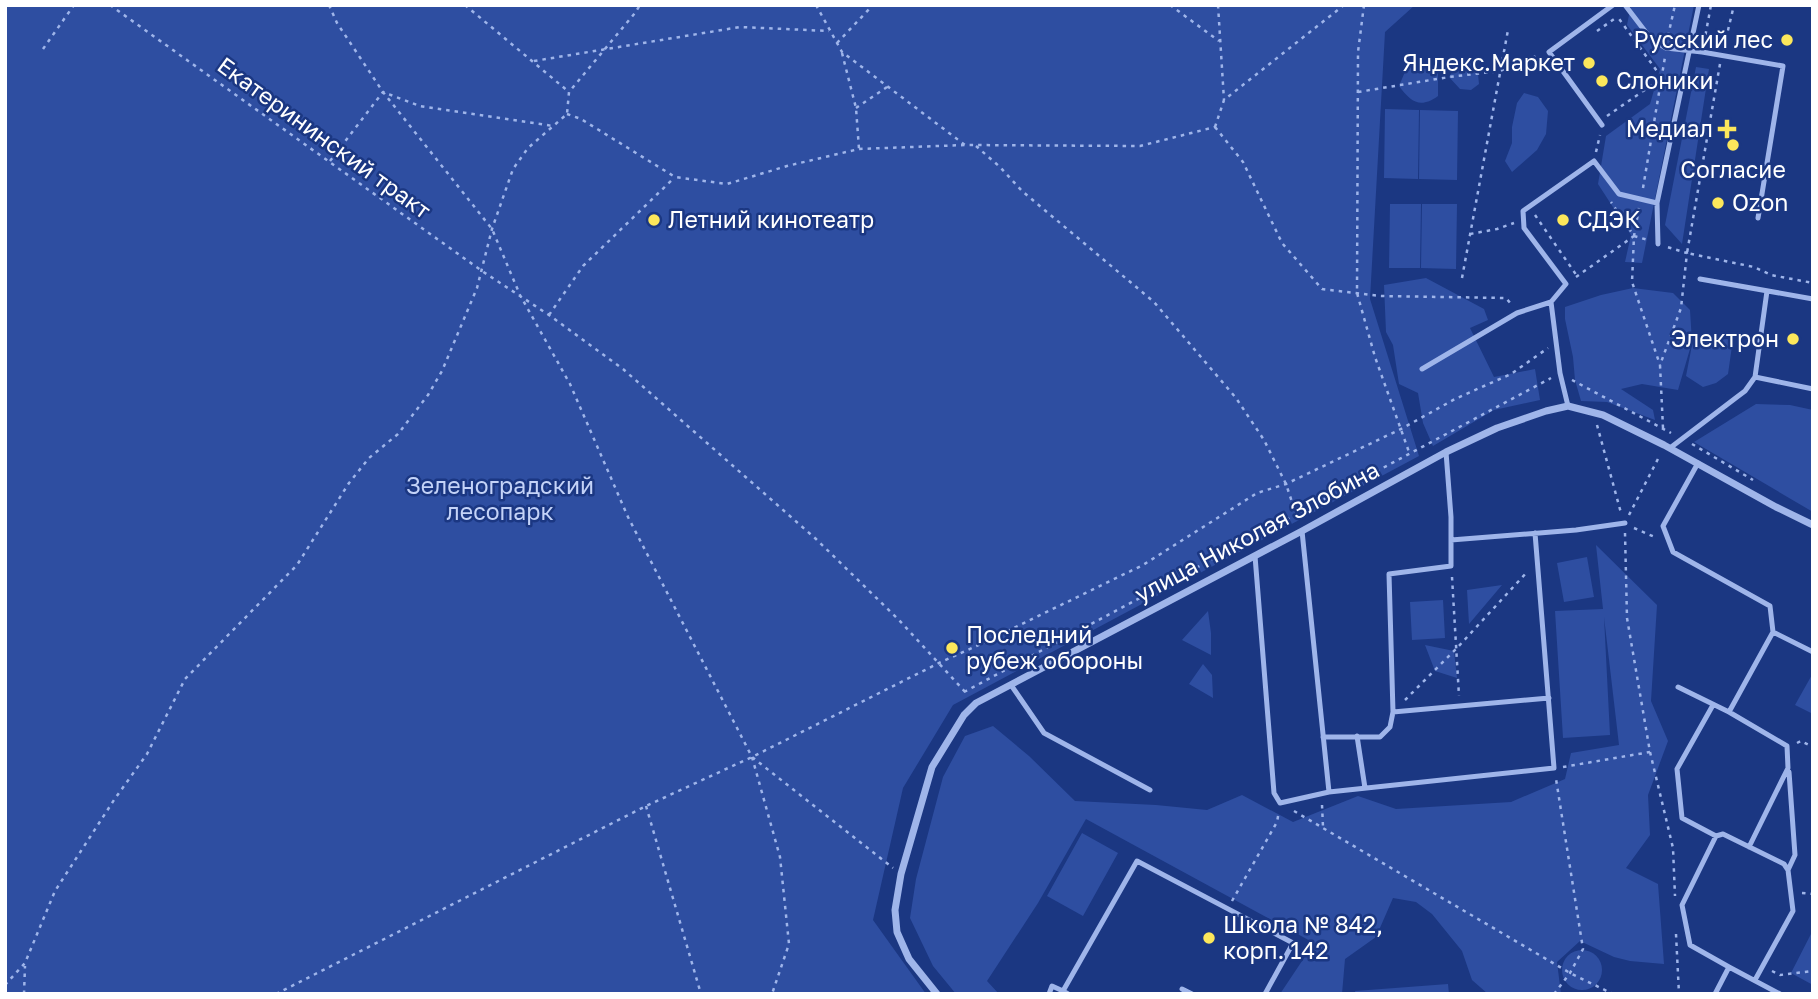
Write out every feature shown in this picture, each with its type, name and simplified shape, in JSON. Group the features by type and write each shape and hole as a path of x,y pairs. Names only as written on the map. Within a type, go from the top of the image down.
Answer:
{"street":[{"name":"улица Николая Злобина","path":"937,994 909,959 897,932 895,911 901,874 932,767 964,715 976,703 1446,452 1497,428 1569,406 1603,415 1813,526"}],"lane":[{"path":"1602,125 1549,51 1615,5"},
{"path":"1625,5 1651,39 1666,48 1783,66 1758,218"},
{"path":"1658,244 1657,202 1699,5"},
{"path":"1422,369 1517,313 1551,302 1566,284 1524,228 1523,211 1594,161 1619,194 1657,202"},
{"path":"1700,279 1813,299"},
{"path":"1667,447 1682,439 1745,391 1755,377 1767,291"},
{"path":"1551,302 1560,373 1569,406"},
{"path":"1755,377 1813,389"},
{"path":"1323,737 1380,737 1390,727 1393,712 1390,574 1451,566 1446,452"},
{"path":"1698,463 1663,526 1674,552 1770,606 1773,632 1729,712"},
{"path":"1451,540 1576,530 1625,523"},
{"path":"1302,531 1329,792"},
{"path":"1255,556 1274,793 1280,803 1329,792 1554,768 1535,533"},
{"path":"1773,632 1813,652"},
{"path":"1011,685 1044,733 1150,790"},
{"path":"1678,687 1729,712 1787,746 1795,855 1788,870"},
{"path":"1393,712 1549,698"},
{"path":"1713,705 1677,769 1682,818 1716,836 1723,834 1784,864 1788,870 1793,911 1755,980"},
{"path":"1357,736 1365,788"},
{"path":"1749,847 1788,768"},
{"path":"1716,836 1682,905 1690,945 1780,994"},
{"path":"1049,994 1052,986 1065,992 1138,861 1293,943 1265,994"},
{"path":"1715,994 1729,967"},
{"path":"1182,989 1192,994"}],"path":[{"path":"43,49 74,5"},
{"name":"Екатерининский тракт","path":"110,5 623,369 816,539 899,620 969,696"},
{"path":"329,5 337,23 383,92 492,229 520,295 570,384 628,517 752,757 780,857 789,944 772,994"},
{"path":"465,5 569,92"},
{"path":"5,985 25,963 55,891 114,800 148,754 185,679 297,565 349,483 369,458 398,433 428,395 442,371 477,288 492,229 513,169 528,148 567,114 569,92 640,5"},
{"path":"816,5 842,52 856,108 859,149"},
{"path":"837,43 873,5"},
{"path":"1170,5 1219,41"},
{"path":"1215,127 1224,100 1218,5"},
{"path":"1224,100 1344,5"},
{"path":"1364,5 1358,52 1357,293 1375,357 1410,453"},
{"path":"1615,5 1617,17 1662,78"},
{"path":"1663,429 1660,365 1632,282 1634,236 1675,5"},
{"path":"1702,52 1711,5"},
{"path":"1660,365 1681,308 1687,253 1722,56 1734,5"},
{"path":"1595,33 1617,17"},
{"path":"534,61 740,27 830,31"},
{"path":"1462,278 1508,30"},
{"path":"1358,92 1500,71 1549,51"},
{"path":"842,52 965,145"},
{"path":"856,108 887,87"},
{"path":"330,161 383,92"},
{"path":"383,92 420,106 553,126"},
{"path":"567,114 581,119 675,177 727,184 859,149 965,145 1140,146 1215,127"},
{"path":"1215,127 1243,162 1282,243 1322,289 1380,296 1506,298 1517,313"},
{"path":"976,146 1023,191 1154,302 1236,398 1264,440 1286,484 1302,531"},
{"path":"549,315 583,266 675,177"},
{"path":"1606,194 1634,236 1687,253 1813,283"},
{"path":"1470,234 1524,220"},
{"path":"1566,284 1634,236"},
{"path":"276,994 646,806 752,757 1143,565 1257,493 1286,484 1511,374 1556,341"},
{"path":"964,692 1560,373 1759,483"},
{"path":"1596,422 1625,523 1627,618 1650,752 1673,848 1675,901"},
{"path":"1625,523 1667,447"},
{"path":"1625,523 1660,540 1674,552"},
{"path":"1393,712 1457,648 1537,560"},
{"path":"1451,566 1459,706"},
{"path":"1787,746 1801,741 1813,747"},
{"path":"1554,994 1570,973 1583,948 1554,768 1650,752"},
{"path":"752,757 901,874"},
{"path":"1321,794 1323,827"},
{"path":"1228,909 1277,822 1280,803 1570,973 1613,994"},
{"path":"646,806 701,994"},
{"path":"1676,927 1679,994"},
{"path":"24,994 25,963"},
{"path":"1762,968 1780,975 1813,971"}],"green space":[{"name":"Зеленоградский лесопарк","path":"5,5 1415,5 1385,32 1370,299 1419,456 953,705 903,788 873,920 926,994 5,994"},
{"path":"1631,5 1694,5 1642,263 1625,262 1631,235 1598,184 1606,136 1650,104 1660,69 1627,25"},
{"path":"1469,61 1480,68 1479,84 1471,90 1460,89 1449,77 1458,63"},
{"path":"1423,62 1438,68 1438,96 1421,103 1412,100 1399,86 1407,67"},
{"path":"1696,67 1709,69 1682,244 1665,225"},
{"path":"1524,93 1538,97 1548,111 1546,134 1537,150 1512,172 1505,161 1512,143 1517,103"},
{"path":"1385,109 1419,110 1418,179 1384,178"},
{"path":"1420,110 1458,111 1457,180 1419,179"},
{"path":"1390,204 1421,204 1420,268 1389,268"},
{"path":"1422,204 1457,204 1456,269 1421,268"},
{"path":"1426,278 1484,309 1488,320 1470,328 1494,377 1535,369 1540,400 1494,410 1433,446 1423,423 1418,393 1399,384 1393,345 1386,332 1384,285"},
{"path":"1633,288 1673,293 1690,310 1692,342 1678,390 1642,384 1621,389 1653,410 1655,420 1607,402 1581,401 1575,380 1565,307"},
{"path":"1733,339 1728,374 1716,383 1703,387 1686,376 1693,340"},
{"path":"1756,404 1790,405 1813,410 1813,512 1694,442"},
{"path":"1596,545 1657,605 1651,701 1668,741 1648,795 1650,835 1626,868 1658,884 1664,964 1614,957 1580,941 1557,962 1561,994 1488,994 1472,980 1462,951 1432,914 1416,902 1393,898 1376,937 1345,959 1342,994 1280,994 1314,943 1086,819 1038,903 987,981 999,994 956,994 933,966 910,918 916,879 943,777 965,736 993,726 1029,756 1075,801 1207,810 1242,795 1293,822 1358,796 1396,809 1511,802 1565,779 1571,753 1619,745 1604,617 1610,735 1563,738 1555,611 1603,609"},
{"path":"1587,557 1594,597 1564,602 1557,563"},
{"path":"1502,585 1469,624 1467,590"},
{"path":"1443,600 1445,638 1412,640 1410,602"},
{"path":"1208,611 1211,633 1211,655 1182,640"},
{"path":"1425,645 1454,651 1457,678 1435,671"},
{"path":"1203,664 1212,675 1213,698 1189,684"},
{"path":"1813,673 1813,714 1795,705"},
{"path":"1082,833 1118,853 1083,916 1047,896"},
{"path":"1813,930 1813,985 1791,973"},
{"path":"1582,950 1590,951 1596,956 1601,962 1601,978 1596,984 1590,989 1582,990 1574,989 1568,984 1563,978 1562,970 1563,962 1568,956 1574,951"},
{"path":"1448,984 1449,994 1356,994 1355,991"}],"place":[{"name":"Русский лес","path":"1787,40"},
{"name":"Яндекс.Маркет","path":"1589,63"},
{"name":"Слоники","path":"1602,81"},
{"name":"Медиал","path":"1727,129"},
{"name":"Согласие","path":"1733,145"},
{"name":"Ozon","path":"1718,203"},
{"name":"Летний кинотеатр","path":"654,220"},
{"name":"СДЭК","path":"1563,220"},
{"name":"Электрон","path":"1793,339"},
{"name":"Последний рубеж обороны","path":"952,648"},
{"name":"Школа № 842, корп. 142","path":"1209,938"}]}
